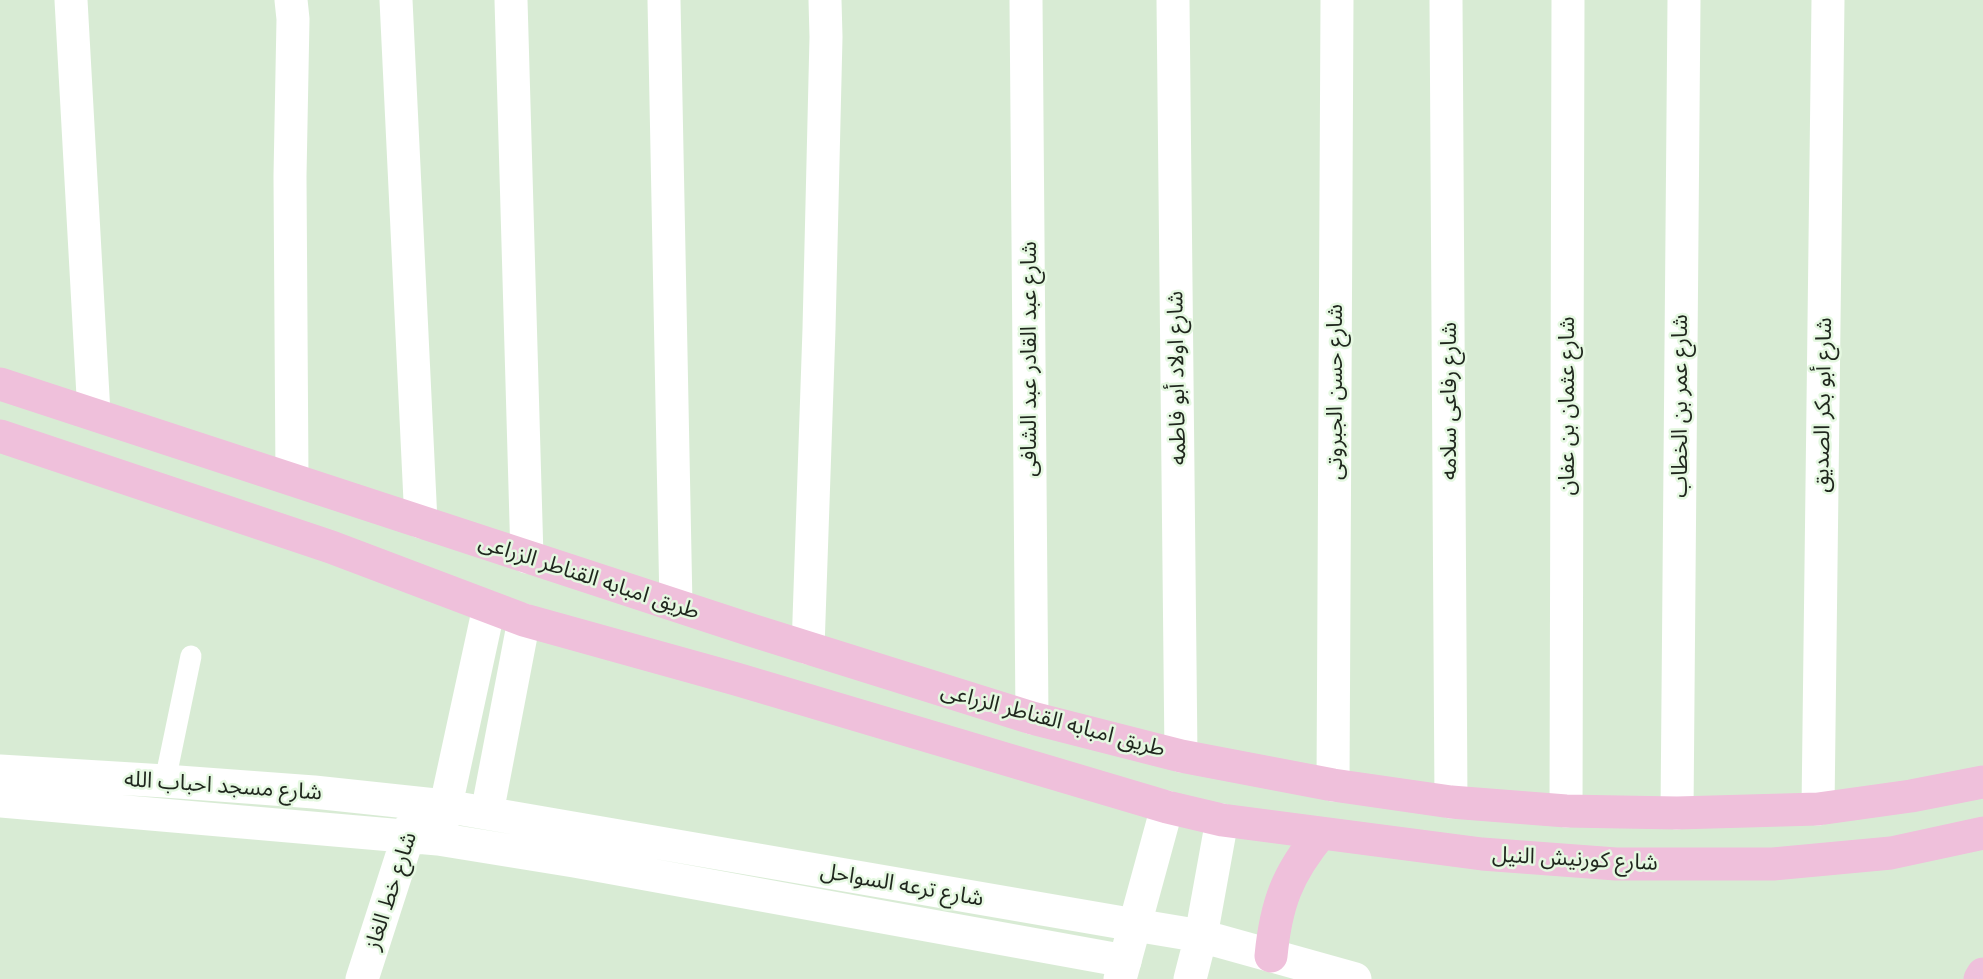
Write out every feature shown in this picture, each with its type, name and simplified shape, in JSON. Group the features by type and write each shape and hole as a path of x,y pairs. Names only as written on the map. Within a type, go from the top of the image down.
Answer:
{"main road":[{"name":"طريق امبابه القناطر الزراعى","path":"0,384 808,648 1032,718 1181,756"},
{"path":"0,436 331,547 524,620 736,679 1167,807"},
{"path":"736,679 751,630"},
{"path":"1181,756 1333,785 1451,802 1566,811 1677,813 1818,809 1911,796 1983,782"},
{"name":"شارع كورنيش النيل","path":"1167,807 1222,820 1482,854 1616,864 1773,864 1891,854 1974,842"},
{"path":"1271,956 1280,903 1290,878 1304,854 1321,833"},
{"path":"1980,979 1983,974"}],"street":[{"path":"71,0 94,414"},
{"path":"291,0 293,19 290,176 292,479"},
{"path":"396,0 421,522"},
{"path":"511,0 527,557"},
{"path":"664,0 676,605"},
{"path":"808,648 819,341 825,0"},
{"name":"شارع عبد القادر عبد الشافى","path":"1026,0 1032,718"},
{"name":"شارع اولاد أبو فاطمه","path":"1173,0 1181,756"},
{"name":"شارع حسن الجبروتى","path":"1333,785 1337,0"},
{"name":"شارع رفاعى سلامه","path":"1446,0 1451,802"},
{"name":"شارع عثمان بن عفان","path":"1566,811 1568,0"},
{"name":"شارع عمر بن الخطاب","path":"1677,813 1684,0"},
{"name":"شارع أبو بكر الصديق","path":"1818,809 1828,0"},
{"name":"شارع خط الغاز","path":"362,979 423,838 489,607"},
{"path":"487,813 524,620"},
{"name":"شارع مسجد احباب الله","path":"0,771 165,780 432,805"},
{"name":"شارع مسجد احباب الله","path":"0,801 423,838"},
{"name":"شارع ترعه السواحل","path":"432,805 1201,936 1355,979"},
{"path":"1122,970 1167,807"},
{"path":"1190,979 1201,936 1222,820"},
{"name":"شارع ترعه السواحل","path":"423,838 574,861 1122,970"}],"lane":[{"path":"165,780 191,656"}]}
